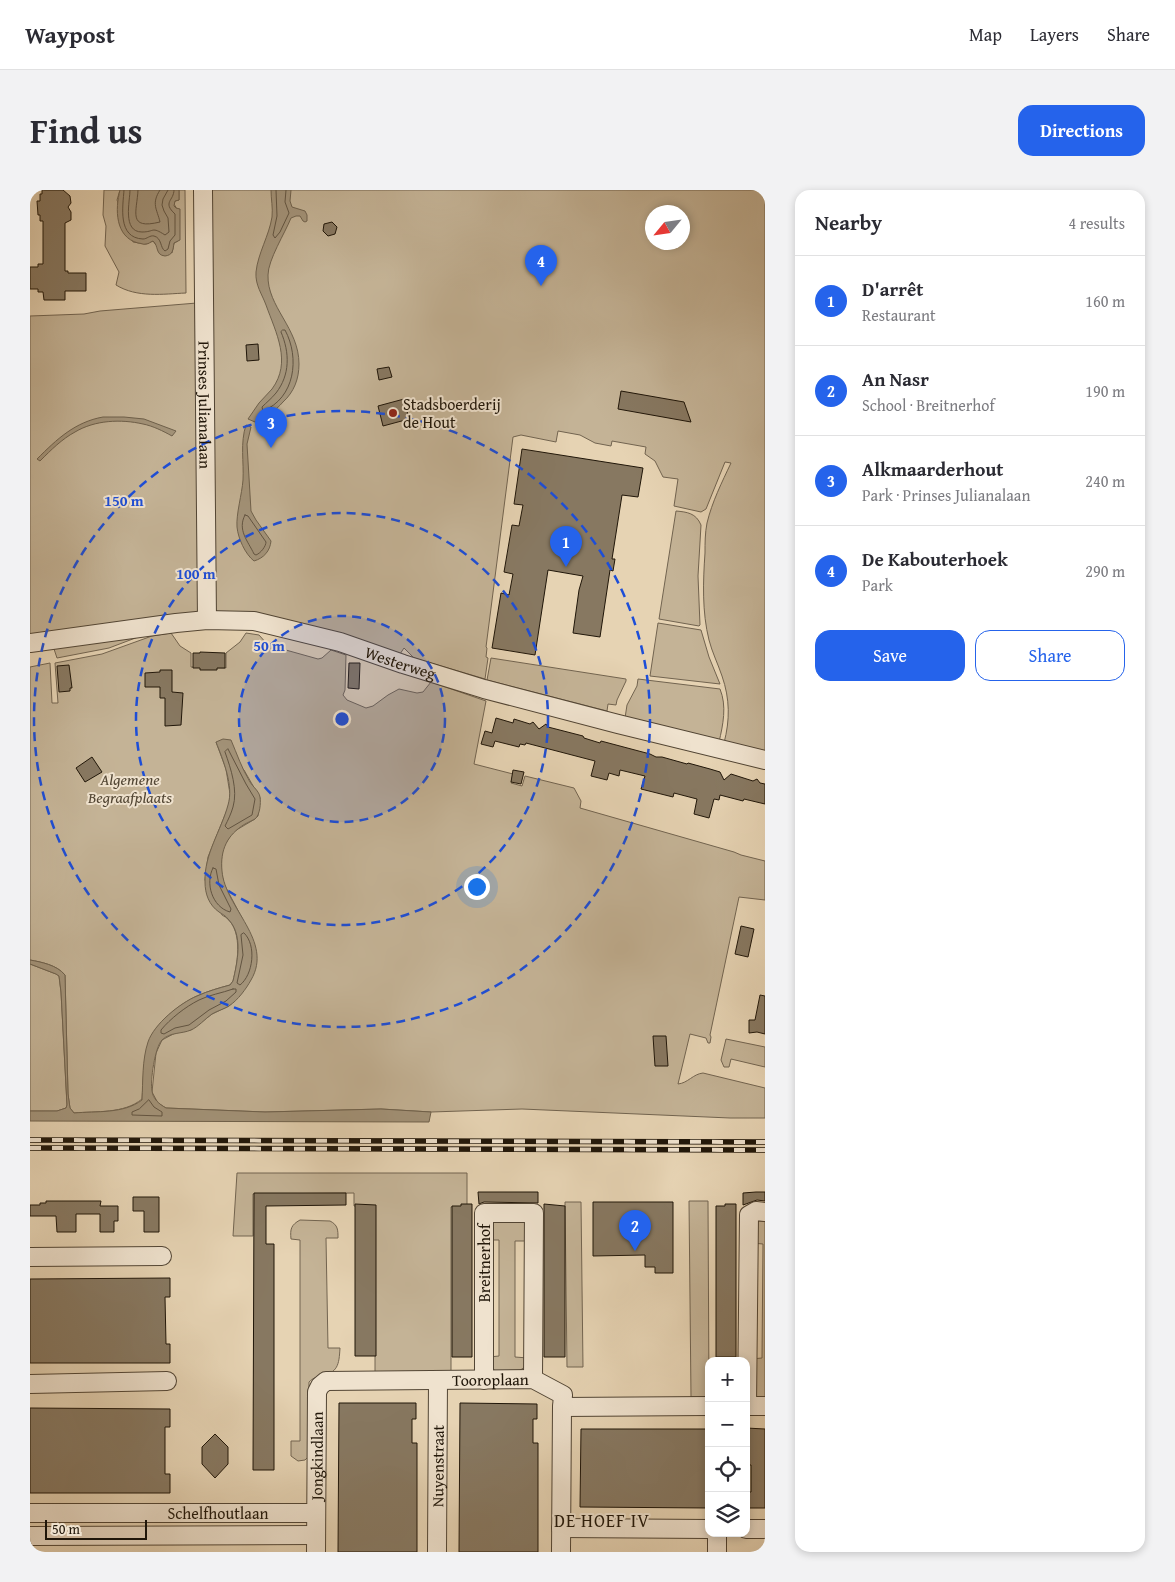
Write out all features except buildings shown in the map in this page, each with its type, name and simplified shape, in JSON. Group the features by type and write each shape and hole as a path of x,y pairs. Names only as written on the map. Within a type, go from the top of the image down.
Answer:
{"street":[{"name":"Prinses Julianalaan","path":"203,190 207,620"},
{"name":"Westerweg","path":"30,643 176,623 207,620 254,621 340,642 484,689 765,760"},
{"path":"747,1402 749,1215 756,1211 765,1212"},
{"name":"Breitnerhof","path":"484,1380 484,1212 534,1213 533,1379"},
{"path":"30,1257 162,1256"},
{"name":"Tooroplaan","path":"345,1381 533,1379 563,1394 562,1407"},
{"name":"Nuyenstraat","path":"438,1380 438,1552"},
{"path":"30,1384 167,1381"},
{"name":"Jongkindlaan","path":"316,1544 316,1392 326,1381 345,1381"},
{"path":"561,1552 562,1407 705,1406"},
{"path":"750,1406 765,1406"},
{"name":"Schelfhoutlaan","path":"30,1513 316,1513"},
{"path":"561,1528 705,1529"},
{"path":"750,1529 765,1529"},
{"name":"Schelfhoutlaan","path":"30,1536 316,1544"},
{"path":"717,1537 717,1552"}],"green space":[{"path":"104,190 120,190 117,200 133,242 146,244 153,241 156,245 172,253 174,243 178,241 177,209 174,204 175,201 179,200 179,190 185,190 186,293 141,294 116,285 119,272 105,246"},
{"path":"210,190 765,190 765,754 724,743 728,718 727,693 710,644 705,619 706,527 714,500 731,463 725,462 706,509 701,512 674,506 678,479 663,477 655,461 645,454 646,447 612,441 611,446 595,443 580,435 558,431 556,442 521,435 513,437 486,647 486,657 488,658 485,679 414,658 404,648 400,654 295,624 30,637 30,316 84,314 209,302"},
{"path":"676,511 694,516 701,525 698,576 699,626 659,619"},
{"path":"658,623 701,630 720,684 650,676"},
{"name":"Algemene Begraafplaats","path":"171,633 180,646 191,653 191,667 226,668 226,653 240,642 246,633 259,635 268,645 318,659 331,650 346,655 345,690 343,695 347,700 366,708 373,706 399,689 417,693 423,692 431,682 486,701 474,764 513,774 511,783 522,786 525,776 574,788 581,801 580,808 765,861 765,900 739,897 710,1035 710,1043 708,1043 706,1038 690,1034 678,1084 703,1073 765,1088 765,1118 522,1109 431,1112 381,1109 265,1112 166,1108 158,1103 152,1092 156,1053 162,1040 177,1032 191,1030 212,1014 229,1006 239,996 242,918 224,884 221,870 222,849 233,832 258,816 260,798 244,770 216,742 226,769 230,794 229,805 208,857 205,880 222,915 234,927 238,955 233,981 230,985 191,999 177,1008 158,1026 150,1039 146,1052 142,1099 135,1104 118,1109 74,1113 70,1108 68,1094 65,975 53,966 30,960 30,667 50,663 52,703 58,703 55,663 102,654 152,636"},
{"path":"138,637 109,648 57,658 53,646"},
{"path":"491,658 626,679 626,681 616,705 608,704 607,711 487,680"},
{"path":"638,679 720,689 724,709 719,742 625,718 627,705 637,686"},
{"path":"30,964 59,976 67,1105 66,1108 57,1111 30,1111"},
{"path":"726,1039 765,1047 765,1067 731,1059 729,1067 724,1067 721,1060"},
{"path":"237,1173 467,1173 467,1207 451,1207 451,1372 375,1372 375,1207 354,1206 354,1193 253,1194 253,1236 233,1236"},
{"path":"689,1201 708,1201 709,1357 705,1357 705,1397 691,1397"},
{"path":"565,1202 581,1202 583,1367 567,1367"},
{"path":"523,1219 526,1223 528,1241 515,1241 515,1357 528,1358 528,1364 514,1373 504,1373 489,1367 489,1357 499,1356 499,1240 489,1240 493,1220"},
{"path":"300,1220 330,1221 337,1228 338,1238 326,1238 328,1348 340,1348 338,1364 334,1370 309,1382 308,1457 305,1460 298,1461 291,1456 291,1441 300,1441 300,1240 291,1239 291,1233 293,1226"},
{"path":"765,1221 765,1402 750,1402 751,1359 762,1358 763,1244 752,1243 756,1222"}],"water":[{"path":"120,190 179,190 179,200 175,201 174,206 180,209 180,240 174,243 170,255 160,254 153,241 148,244 138,243 130,240 125,235 121,229 117,214"},
{"path":"271,190 291,190 290,201 292,207 305,211 307,215 307,221 305,222 300,216 291,218 274,254 268,275 272,297 289,328 298,351 299,370 295,385 287,398 270,414 255,422 248,419 278,379 282,358 278,337 256,277 259,258 272,217"},
{"path":"103,417 144,419 176,431 172,436 154,427 135,422 117,421 100,423 75,432 61,441 40,461 37,459 67,432 93,419"},
{"path":"246,425 251,427 247,444 251,511 271,541 266,554 254,561 242,546 237,527 243,480 243,446"},
{"path":"223,739 231,740 244,772 260,797 260,809 257,817 239,828 229,838 222,856 222,871 225,885 253,938 257,952 256,966 247,987 232,1004 212,1014 194,1029 172,1034 162,1040 157,1050 152,1072 152,1091 154,1096 166,1108 265,1112 381,1109 431,1112 429,1122 30,1121 30,1111 57,1111 66,1108 67,1105 59,976 30,964 30,960 53,966 65,975 68,1094 70,1108 74,1113 118,1110 127,1108 142,1100 145,1056 148,1042 156,1028 168,1015 190,999 230,985 233,981 238,949 236,933 227,918 210,903 205,882 207,862 225,815 229,798 229,781 216,742"}],"railway":[{"path":"30,1140 765,1142"},
{"path":"30,1148 765,1150"}],"place":[{"name":"De Kabouterhoek","path":"541,286"},
{"name":"Stadsboerderij de Hout","path":"393,413"},
{"name":"Alkmaarderhout","path":"271,448"},
{"name":"D'arrêt","path":"566,567"},
{"name":"An Nasr","path":"635,1251"}],"district":[{"name":"DE HOEF IV","path":"602,1520"}]}
